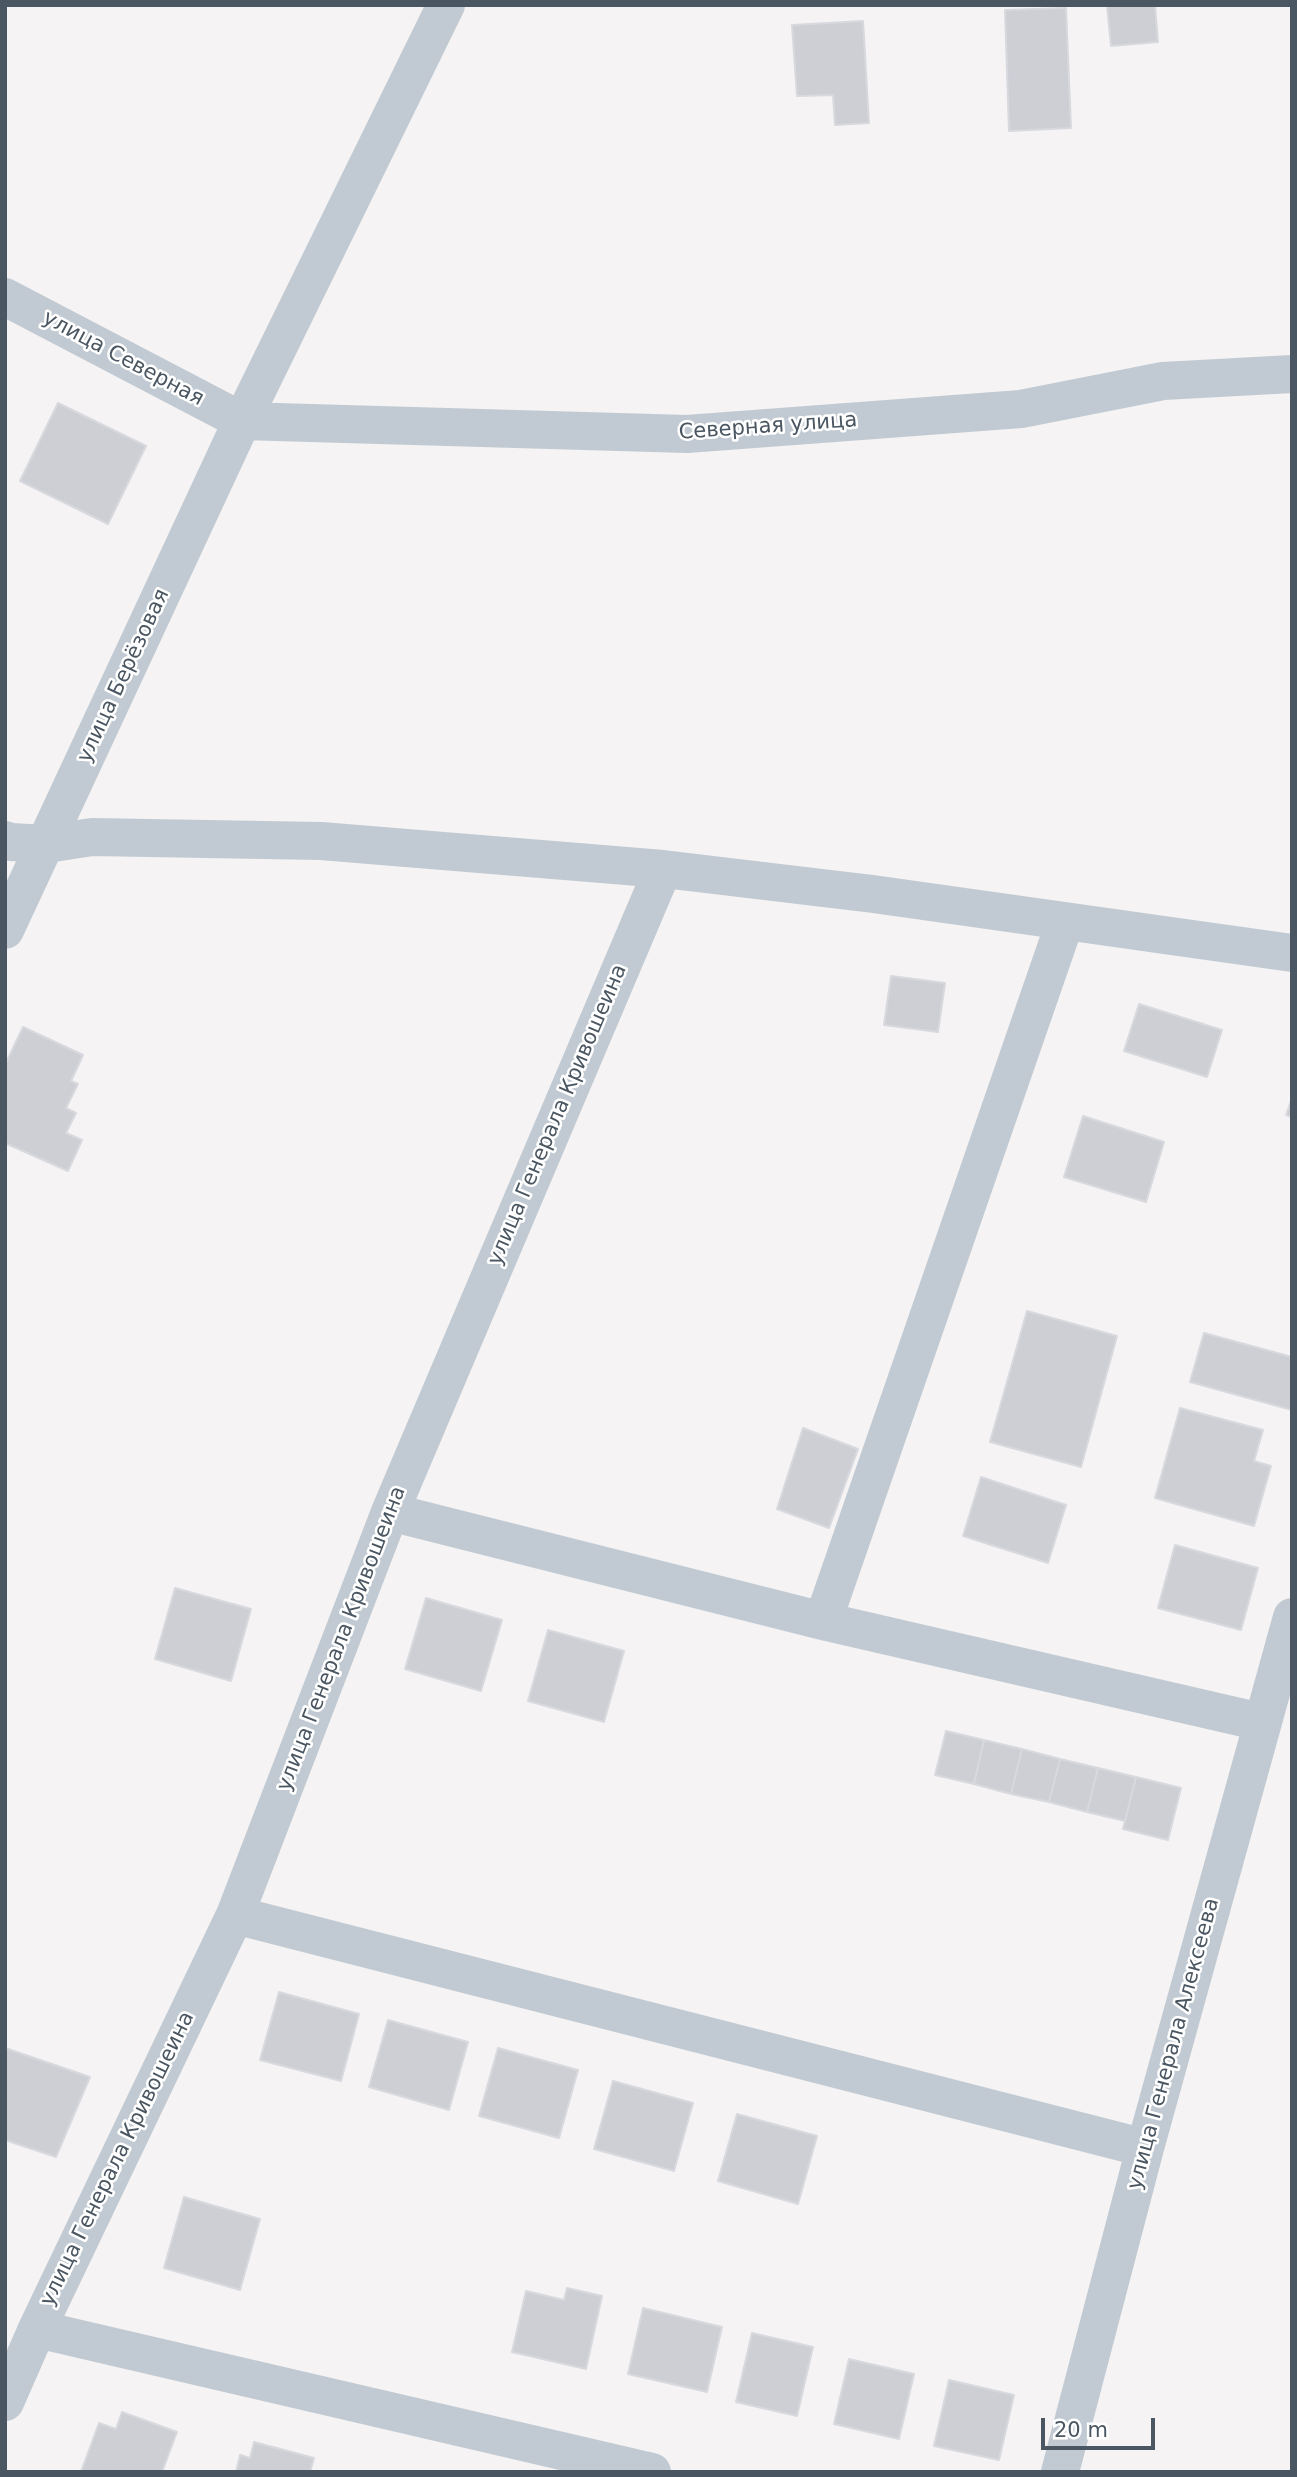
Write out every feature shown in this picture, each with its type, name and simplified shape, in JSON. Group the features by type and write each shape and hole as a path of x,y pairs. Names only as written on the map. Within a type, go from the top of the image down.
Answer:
{"street":[{"name":"улица Берёзовая","path":"5,930 242,421 446,5"},
{"name":"улица Северная","path":"5,297 242,421"},
{"name":"Северная улица","path":"242,421 687,434 1021,410 1163,381 1292,374"},
{"path":"5,840 47,844 92,837 321,841 663,869 873,894 1292,953"},
{"name":"улица Генерала Кривошеина","path":"5,2402 37,2329 234,1915 390,1512 663,869"},
{"path":"823,1621 1065,922"},
{"path":"390,1512 823,1621 1262,1722"},
{"name":"улица Генерала Алексеева","path":"1060,2472 1145,2148 1292,1616"},
{"path":"234,1915 1145,2148"},
{"path":"37,2329 652,2472"}],"building":[{"path":"1107,5 1155,5 1158,42 1111,46"},
{"path":"1066,8 1071,128 1009,131 1005,10"},
{"path":"863,21 869,123 835,125 833,95 797,96 792,25"},
{"path":"58,403 146,446 108,524 20,481"},
{"path":"891,976 945,983 938,1032 884,1025"},
{"path":"1139,1004 1222,1030 1207,1077 1124,1051"},
{"path":"23,1027 83,1055 71,1081 78,1084 66,1108 76,1113 66,1133 82,1140 68,1171 5,1143 5,1065"},
{"path":"1292,1098 1292,1117 1286,1115"},
{"path":"1083,1116 1164,1142 1146,1202 1064,1177"},
{"path":"1027,1311 1117,1336 1081,1467 990,1442"},
{"path":"1204,1333 1292,1357 1292,1410 1190,1382"},
{"path":"1180,1408 1263,1430 1254,1461 1271,1466 1254,1526 1155,1498"},
{"path":"803,1428 858,1449 829,1528 777,1509"},
{"path":"981,1477 1066,1505 1048,1563 963,1536"},
{"path":"1175,1545 1258,1568 1241,1630 1158,1608"},
{"path":"175,1588 251,1609 231,1681 155,1659"},
{"path":"426,1598 502,1620 481,1691 405,1669"},
{"path":"548,1630 624,1651 604,1722 528,1701"},
{"path":"946,1731 984,1740 974,1784 935,1775"},
{"path":"984,1740 1022,1749 1011,1794 974,1784"},
{"path":"1022,1749 1060,1759 1049,1802 1011,1794"},
{"path":"1060,1759 1098,1768 1087,1812 1049,1802"},
{"path":"1098,1768 1136,1777 1125,1821 1087,1812"},
{"path":"1136,1777 1181,1788 1168,1840 1123,1829"},
{"path":"279,1992 359,2014 341,2081 260,2060"},
{"path":"388,2020 468,2042 449,2110 369,2087"},
{"path":"5,2048 90,2077 56,2157 5,2140"},
{"path":"498,2048 578,2070 559,2138 479,2116"},
{"path":"613,2081 693,2103 674,2171 594,2149"},
{"path":"737,2114 817,2136 798,2204 718,2181"},
{"path":"184,2197 260,2219 240,2290 164,2268"},
{"path":"567,2288 602,2296 586,2369 512,2352 526,2291 564,2300"},
{"path":"643,2308 722,2327 707,2392 628,2374"},
{"path":"752,2333 813,2347 797,2416 736,2402"},
{"path":"849,2359 914,2374 899,2439 834,2424"},
{"path":"949,2380 1014,2395 999,2460 934,2446"},
{"path":"122,2412 177,2432 162,2472 81,2472 99,2423 116,2429"},
{"path":"254,2442 314,2458 310,2472 236,2472 240,2455 250,2458"}]}
